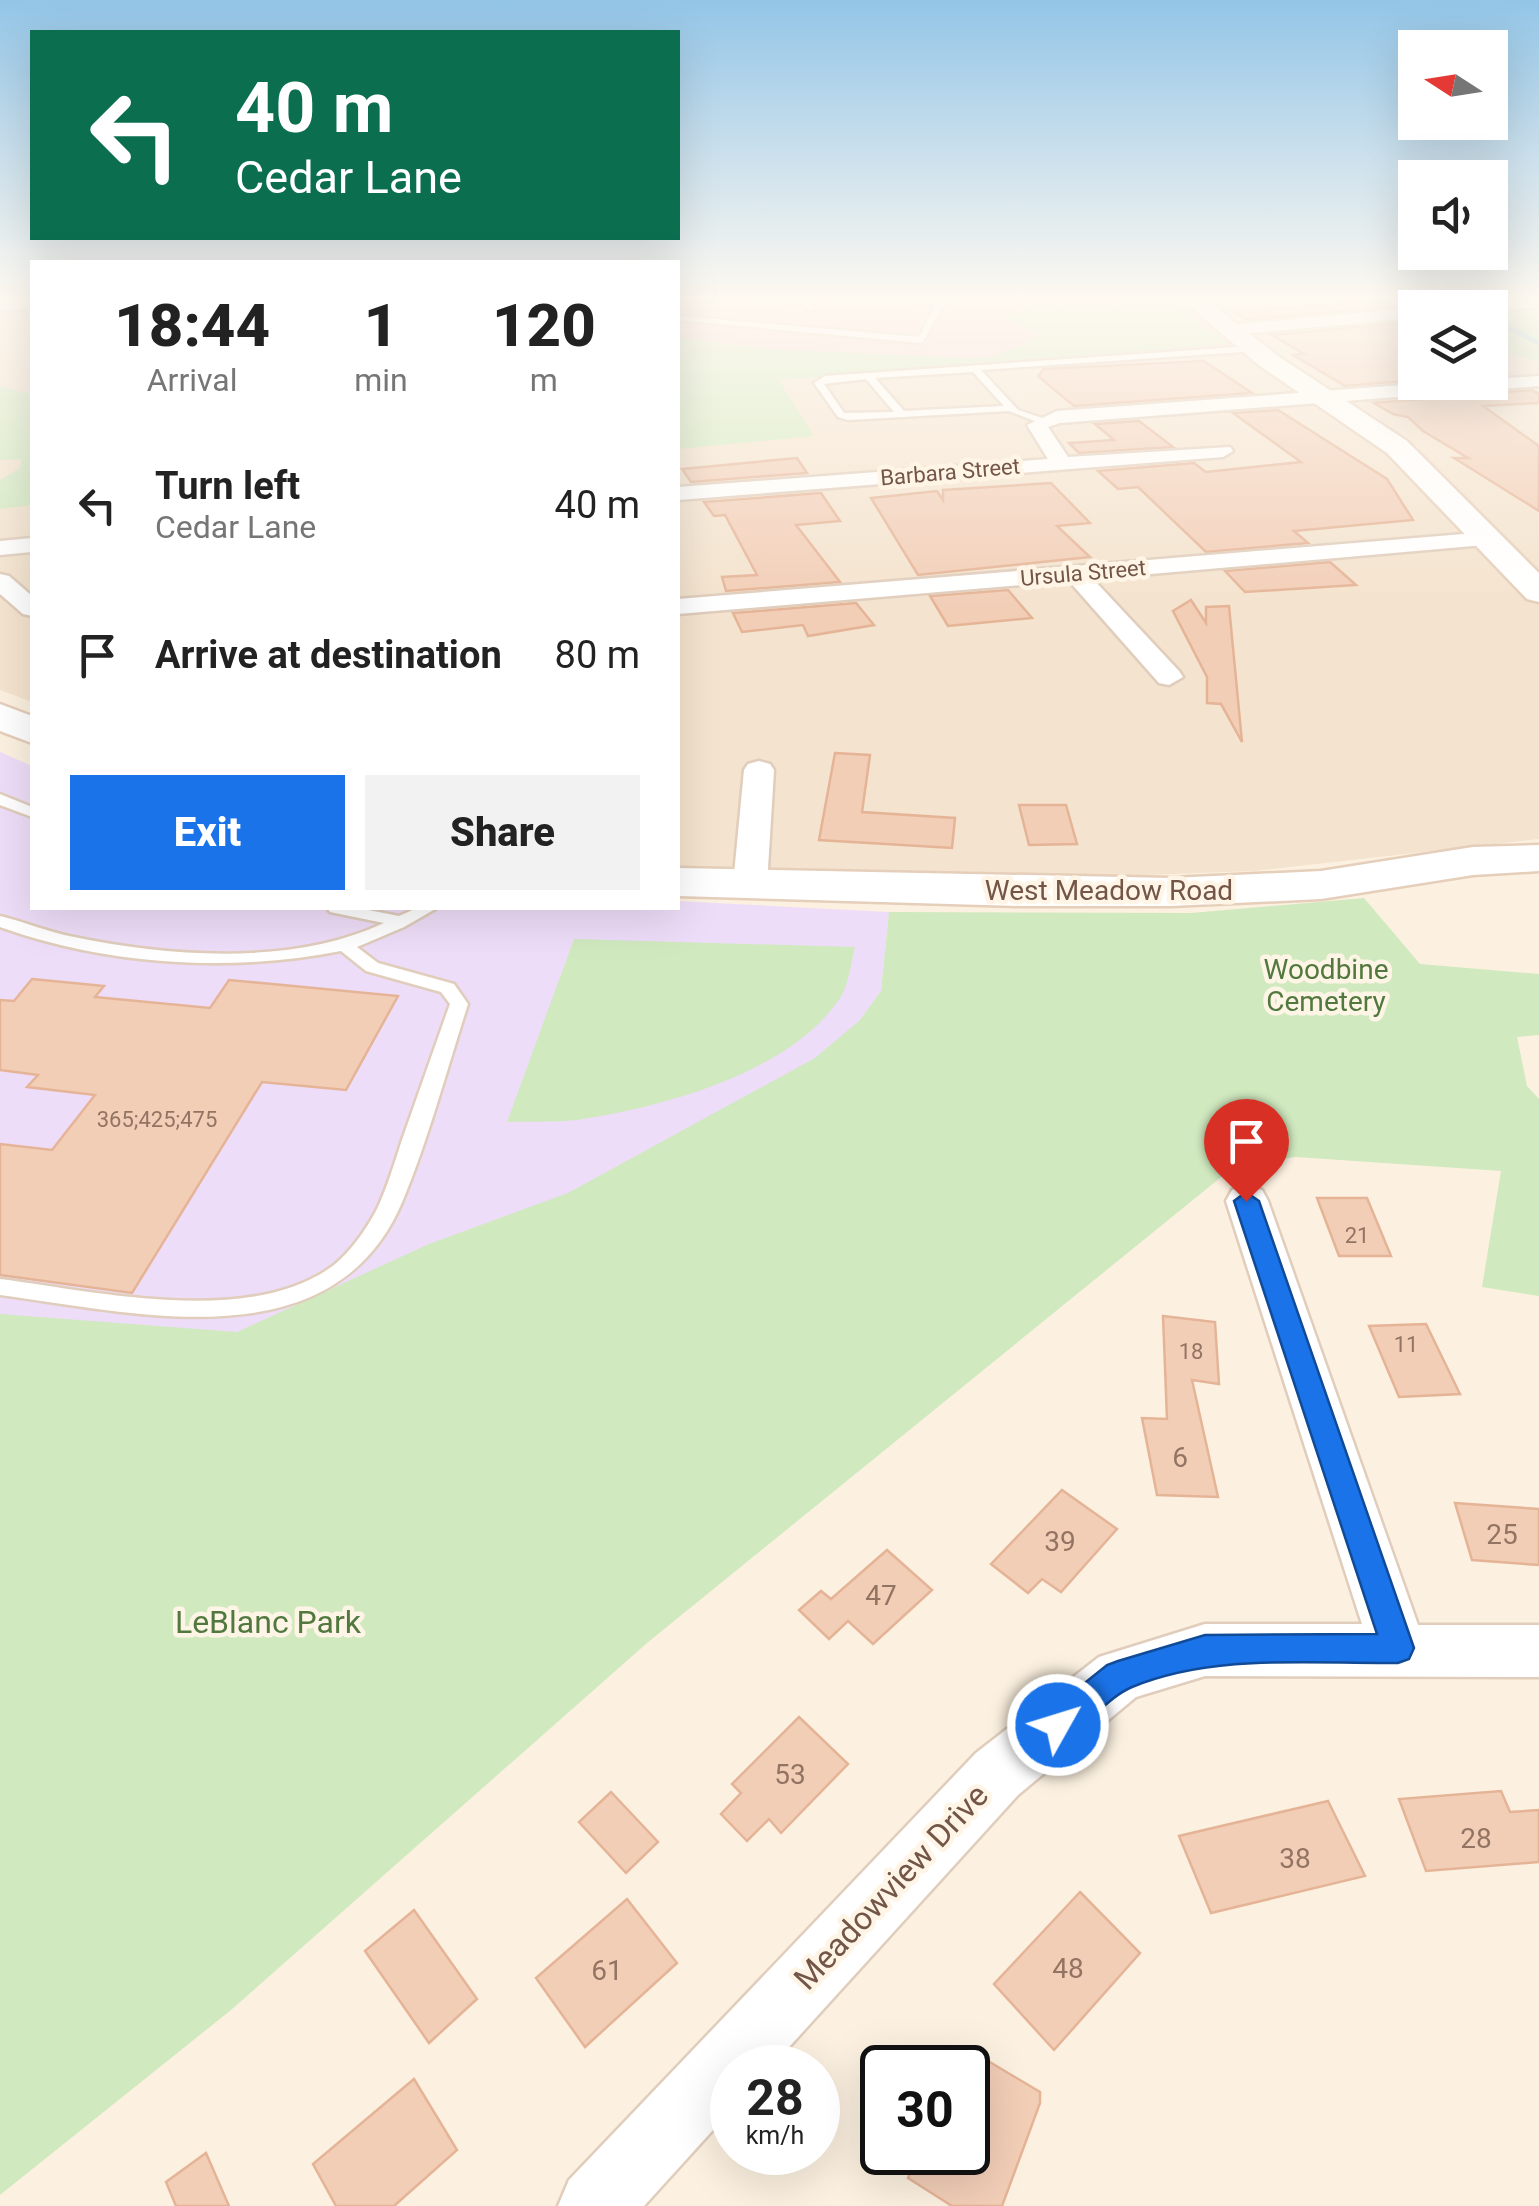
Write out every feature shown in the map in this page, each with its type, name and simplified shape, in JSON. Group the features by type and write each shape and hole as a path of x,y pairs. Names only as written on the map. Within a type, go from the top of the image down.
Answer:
{"main road":[{"path":"1328,401 1398,447 1539,592"},
{"path":"0,716 30,730"},
{"name":"West Meadow Road","path":"680,882 1171,892 1321,885 1473,861 1539,858"}],"street":[{"path":"1062,464 1038,425 1090,413 1243,401"},
{"name":"Barbara Street","path":"680,494 1224,451"},
{"name":"Ursula Street","path":"680,607 1488,539"},
{"path":"0,548 30,545"},
{"path":"1076,574 1169,677"},
{"path":"0,581 30,607"},
{"path":"750,885 759,770"},
{"path":"1246,1201 1398,1648"},
{"name":"Meadowview Drive","path":"595,2206 997,1774 1118,1676 1205,1650 1539,1650"}],"lane":[{"path":"831,401 841,415 1010,408 1046,422"},
{"path":"890,401 902,414"},
{"path":"1003,401 1010,408"},
{"path":"0,800 30,811"},
{"path":"345,910 401,922"},
{"path":"0,921 28,934 76,944 238,958 344,945 425,910"},
{"path":"0,1287 168,1305 254,1306 299,1294 340,1272 382,1222 392,1200 459,1004 448,988 372,966 344,945"}],"shaded area":[{"path":"0,401 30,401 30,701 0,690"},
{"path":"680,401 1539,401 1539,839 1254,871 1039,879 680,871"},
{"path":"0,752 30,765 30,910 680,910 680,901 889,912 881,991 788,1122 210,1361 0,1349"}],"green space":[{"path":"0,401 30,401 30,505 0,509 0,480 20,468 22,459 0,460"},
{"path":"680,401 792,401 814,436 680,449"},
{"name":"LeBlanc Park","path":"1364,898 1420,964 1539,974 1539,1035 1517,1037 1527,1086 1539,1099 1539,1296 1482,1287 1501,1171 1296,1157 1236,1165 647,1643 231,2010 0,2195 0,1314 237,1332 429,1244 568,1193 815,1058 860,1020 881,991 889,912 1191,913"},
{"path":"574,939 855,947 840,998 818,1024 759,1065 688,1095 616,1113 565,1121 507,1122"}],"building":[{"path":"1068,401 1143,401 1074,406"},
{"path":"1539,401 1483,406 1539,446 1539,511 1454,458 1468,458 1423,431 1408,417 1374,403"},
{"path":"1278,410 1387,479 1413,520 1294,531 1308,543 1206,552 1138,487 1118,489 1098,471 1194,463 1206,472 1301,462 1233,413"},
{"path":"1139,421 1173,447 1079,453 1069,443 1114,440 1095,424"},
{"path":"797,458 807,473 691,482 682,469"},
{"path":"1051,483 1090,523 1057,526 1090,557 918,575 871,498 937,491 943,500 943,490"},
{"path":"821,493 840,521 796,525 840,582 726,591 722,577 757,575 725,515 714,516 704,502"},
{"path":"1330,562 1356,585 1245,592 1225,571"},
{"path":"1008,590 1032,618 948,626 930,596"},
{"path":"1191,600 1206,623 1206,607 1229,606 1242,742 1221,704 1207,703 1207,677 1173,611"},
{"path":"856,603 874,625 808,636 803,625 742,632 733,613"},
{"path":"835,753 870,755 862,812 955,818 952,848 819,840"},
{"path":"1019,805 1066,805 1077,844 1029,845"},
{"path":"32,979 104,986 95,997 210,1008 229,980 398,996 346,1090 262,1082 132,1293 0,1275 0,1144 52,1150 95,1095 27,1087 38,1075 0,1070 0,1000 14,1001"},
{"path":"1317,1198 1367,1198 1391,1256 1339,1256"},
{"path":"1163,1316 1215,1322 1219,1384 1192,1380 1218,1497 1157,1495 1142,1418 1167,1419"},
{"path":"1426,1324 1460,1394 1399,1397 1369,1326"},
{"path":"1062,1490 1117,1529 1061,1592 1042,1579 1028,1593 991,1564"},
{"path":"1455,1503 1539,1509 1539,1565 1472,1560"},
{"path":"887,1550 932,1590 873,1644 848,1621 829,1639 799,1610 821,1591 831,1599"},
{"path":"799,1717 848,1764 781,1833 769,1819 747,1841 721,1814 741,1793 732,1784"},
{"path":"1501,1791 1510,1812 1539,1810 1539,1862 1426,1871 1399,1799"},
{"path":"611,1792 658,1842 626,1873 579,1822"},
{"path":"1328,1801 1365,1876 1211,1913 1179,1836"},
{"path":"1080,1892 1140,1953 1054,2050 994,1984"},
{"path":"627,1899 677,1963 585,2047 536,1978"},
{"path":"414,1910 477,1999 429,2043 365,1951"},
{"path":"990,2062 1040,2092 1040,2103 1002,2206 952,2206 908,2178 990,2175"},
{"path":"414,2079 457,2150 394,2206 336,2206 313,2164"},
{"path":"206,2153 229,2206 176,2206 166,2182"}],"route":[{"path":"1058,1725 1118,1676 1205,1650 1398,1648 1246,1201"}],"park label":[{"name":"Woodbine Cemetery","path":"1326,985"}]}
